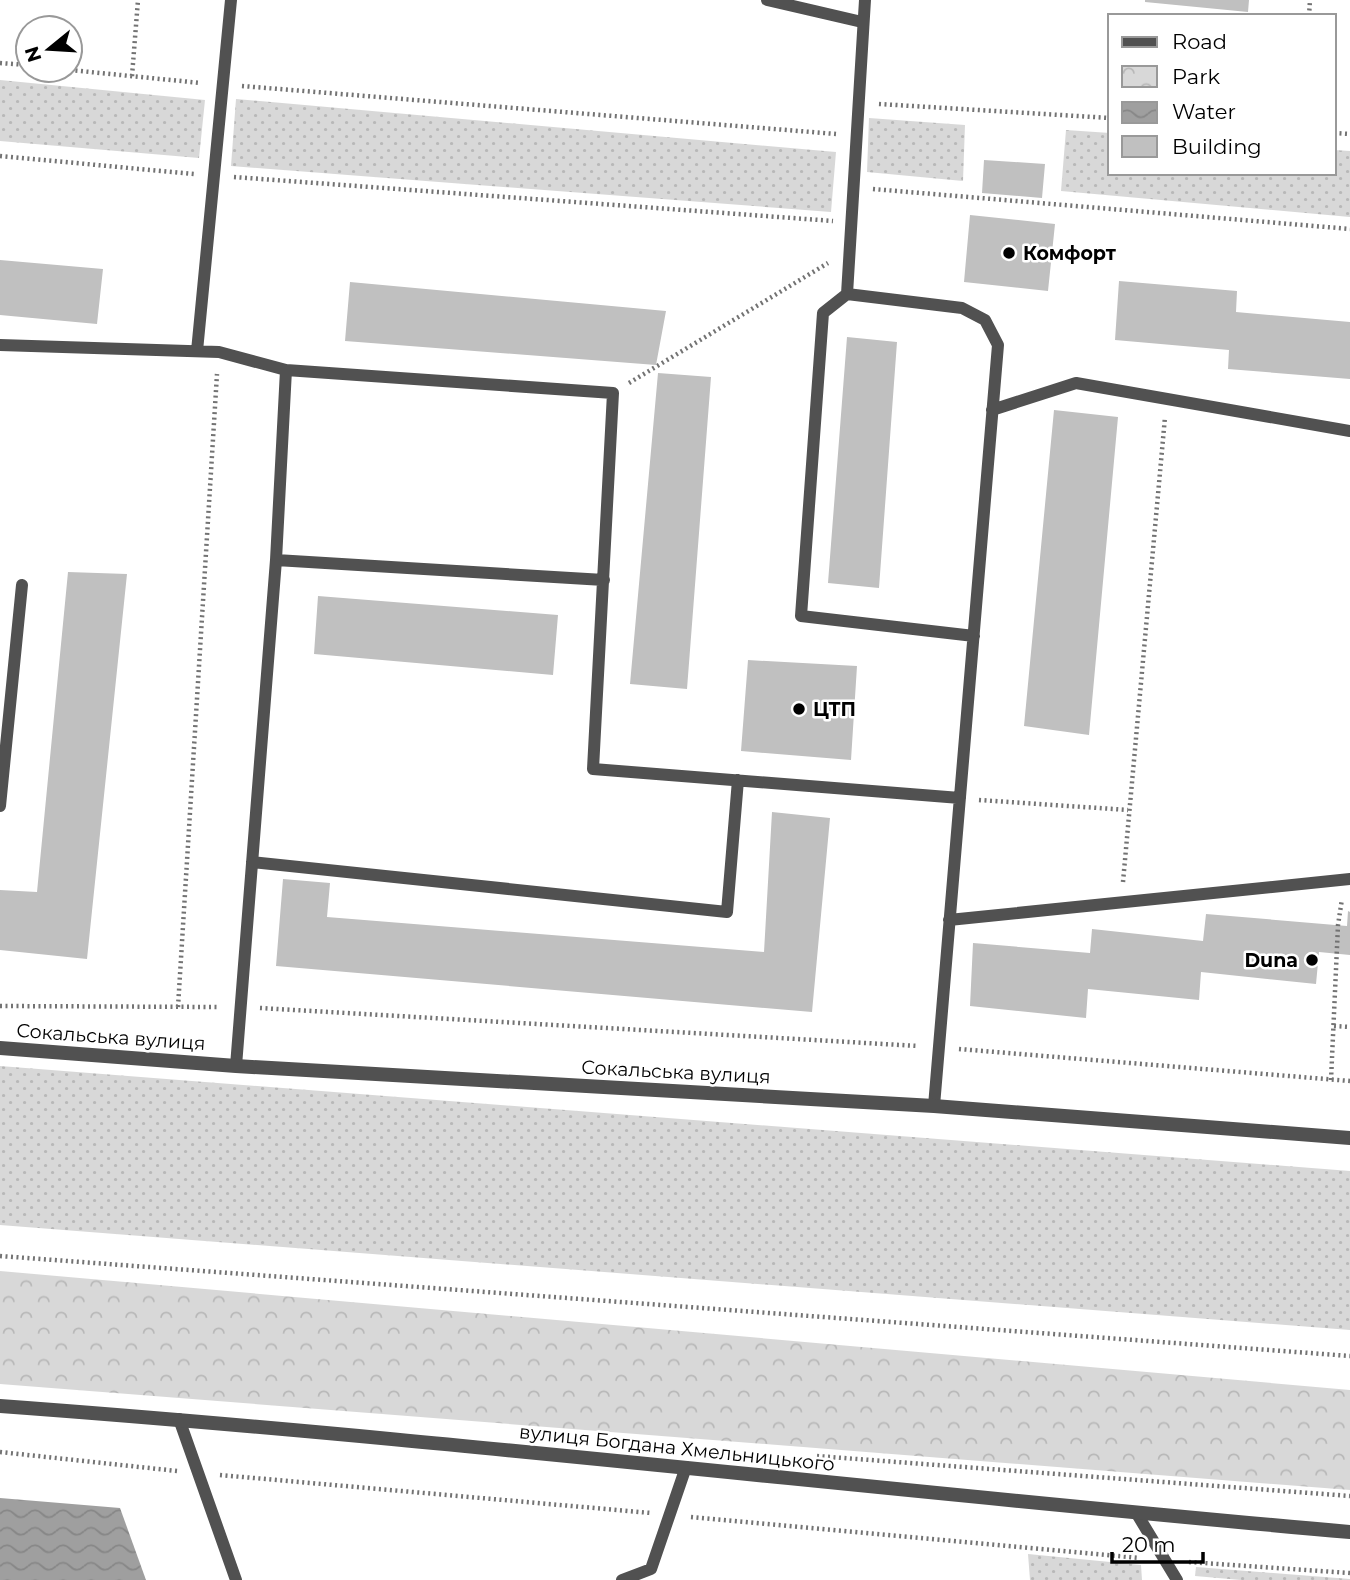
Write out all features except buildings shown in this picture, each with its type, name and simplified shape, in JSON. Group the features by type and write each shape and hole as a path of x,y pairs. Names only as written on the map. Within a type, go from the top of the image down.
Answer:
{"street":[{"name":"Сокальська вулиця","path":"0,1048 236,1066 933,1106 1350,1138"},
{"name":"вулиця Богдана Хмельницького","path":"0,1406 179,1419 686,1467 1137,1514 1350,1532"}],"lane":[{"path":"197,351 231,0"},
{"path":"767,0 862,22"},
{"path":"847,294 865,0"},
{"path":"933,1106 961,798 998,345 985,320 962,308 847,294 823,313 801,615 974,636"},
{"path":"0,345 219,352 286,370 613,393 593,769 961,798"},
{"path":"236,1066 276,560 286,370"},
{"path":"992,410 1076,383 1350,431"},
{"path":"276,560 604,580"},
{"path":"0,806 22,584"},
{"path":"252,862 727,912 738,780"},
{"path":"949,920 1347,880"},
{"path":"179,1419 236,1580"},
{"path":"622,1580 651,1569 686,1467"},
{"path":"1137,1514 1177,1580"}],"path":[{"path":"132,76 138,0"},
{"path":"84,71 856,136"},
{"path":"858,103 1108,118"},
{"path":"0,156 214,176 851,223"},
{"path":"853,187 1350,229"},
{"path":"613,393 850,250"},
{"path":"178,1007 219,352"},
{"path":"1122,901 1128,810 1167,399"},
{"path":"961,798 1128,810"},
{"path":"1331,1080 1338,925 1347,880"},
{"path":"0,1006 242,1007 938,1047 1350,1082"},
{"path":"1334,1026 1350,1027"},
{"path":"0,1256 1350,1356"},
{"path":"0,1452 198,1473 1165,1560 1350,1573"},
{"path":"814,1456 1350,1496"}],"green space":[{"path":"0,80 14,81 14,84 41,84 205,100 199,158 0,141"},
{"path":"236,99 836,152 831,212 231,166"},
{"path":"869,118 965,125 963,181 867,172"},
{"path":"1066,130 1108,133 1108,175 1336,175 1336,150 1350,151 1350,217 1061,191"},
{"path":"0,1066 1350,1171 1350,1330 0,1225"},
{"path":"0,1271 1350,1390 1350,1490 0,1384"},
{"path":"1028,1554 1141,1565 1142,1580 1030,1580"},
{"path":"1196,1567 1350,1580 1241,1580 1195,1576"}],"water":[{"path":"0,1498 120,1508 146,1580 0,1580"}],"place":[{"name":"Комфорт","path":"1009,253"},
{"name":"ЦТП","path":"799,709"},
{"name":"Duna","path":"1312,960"}]}
